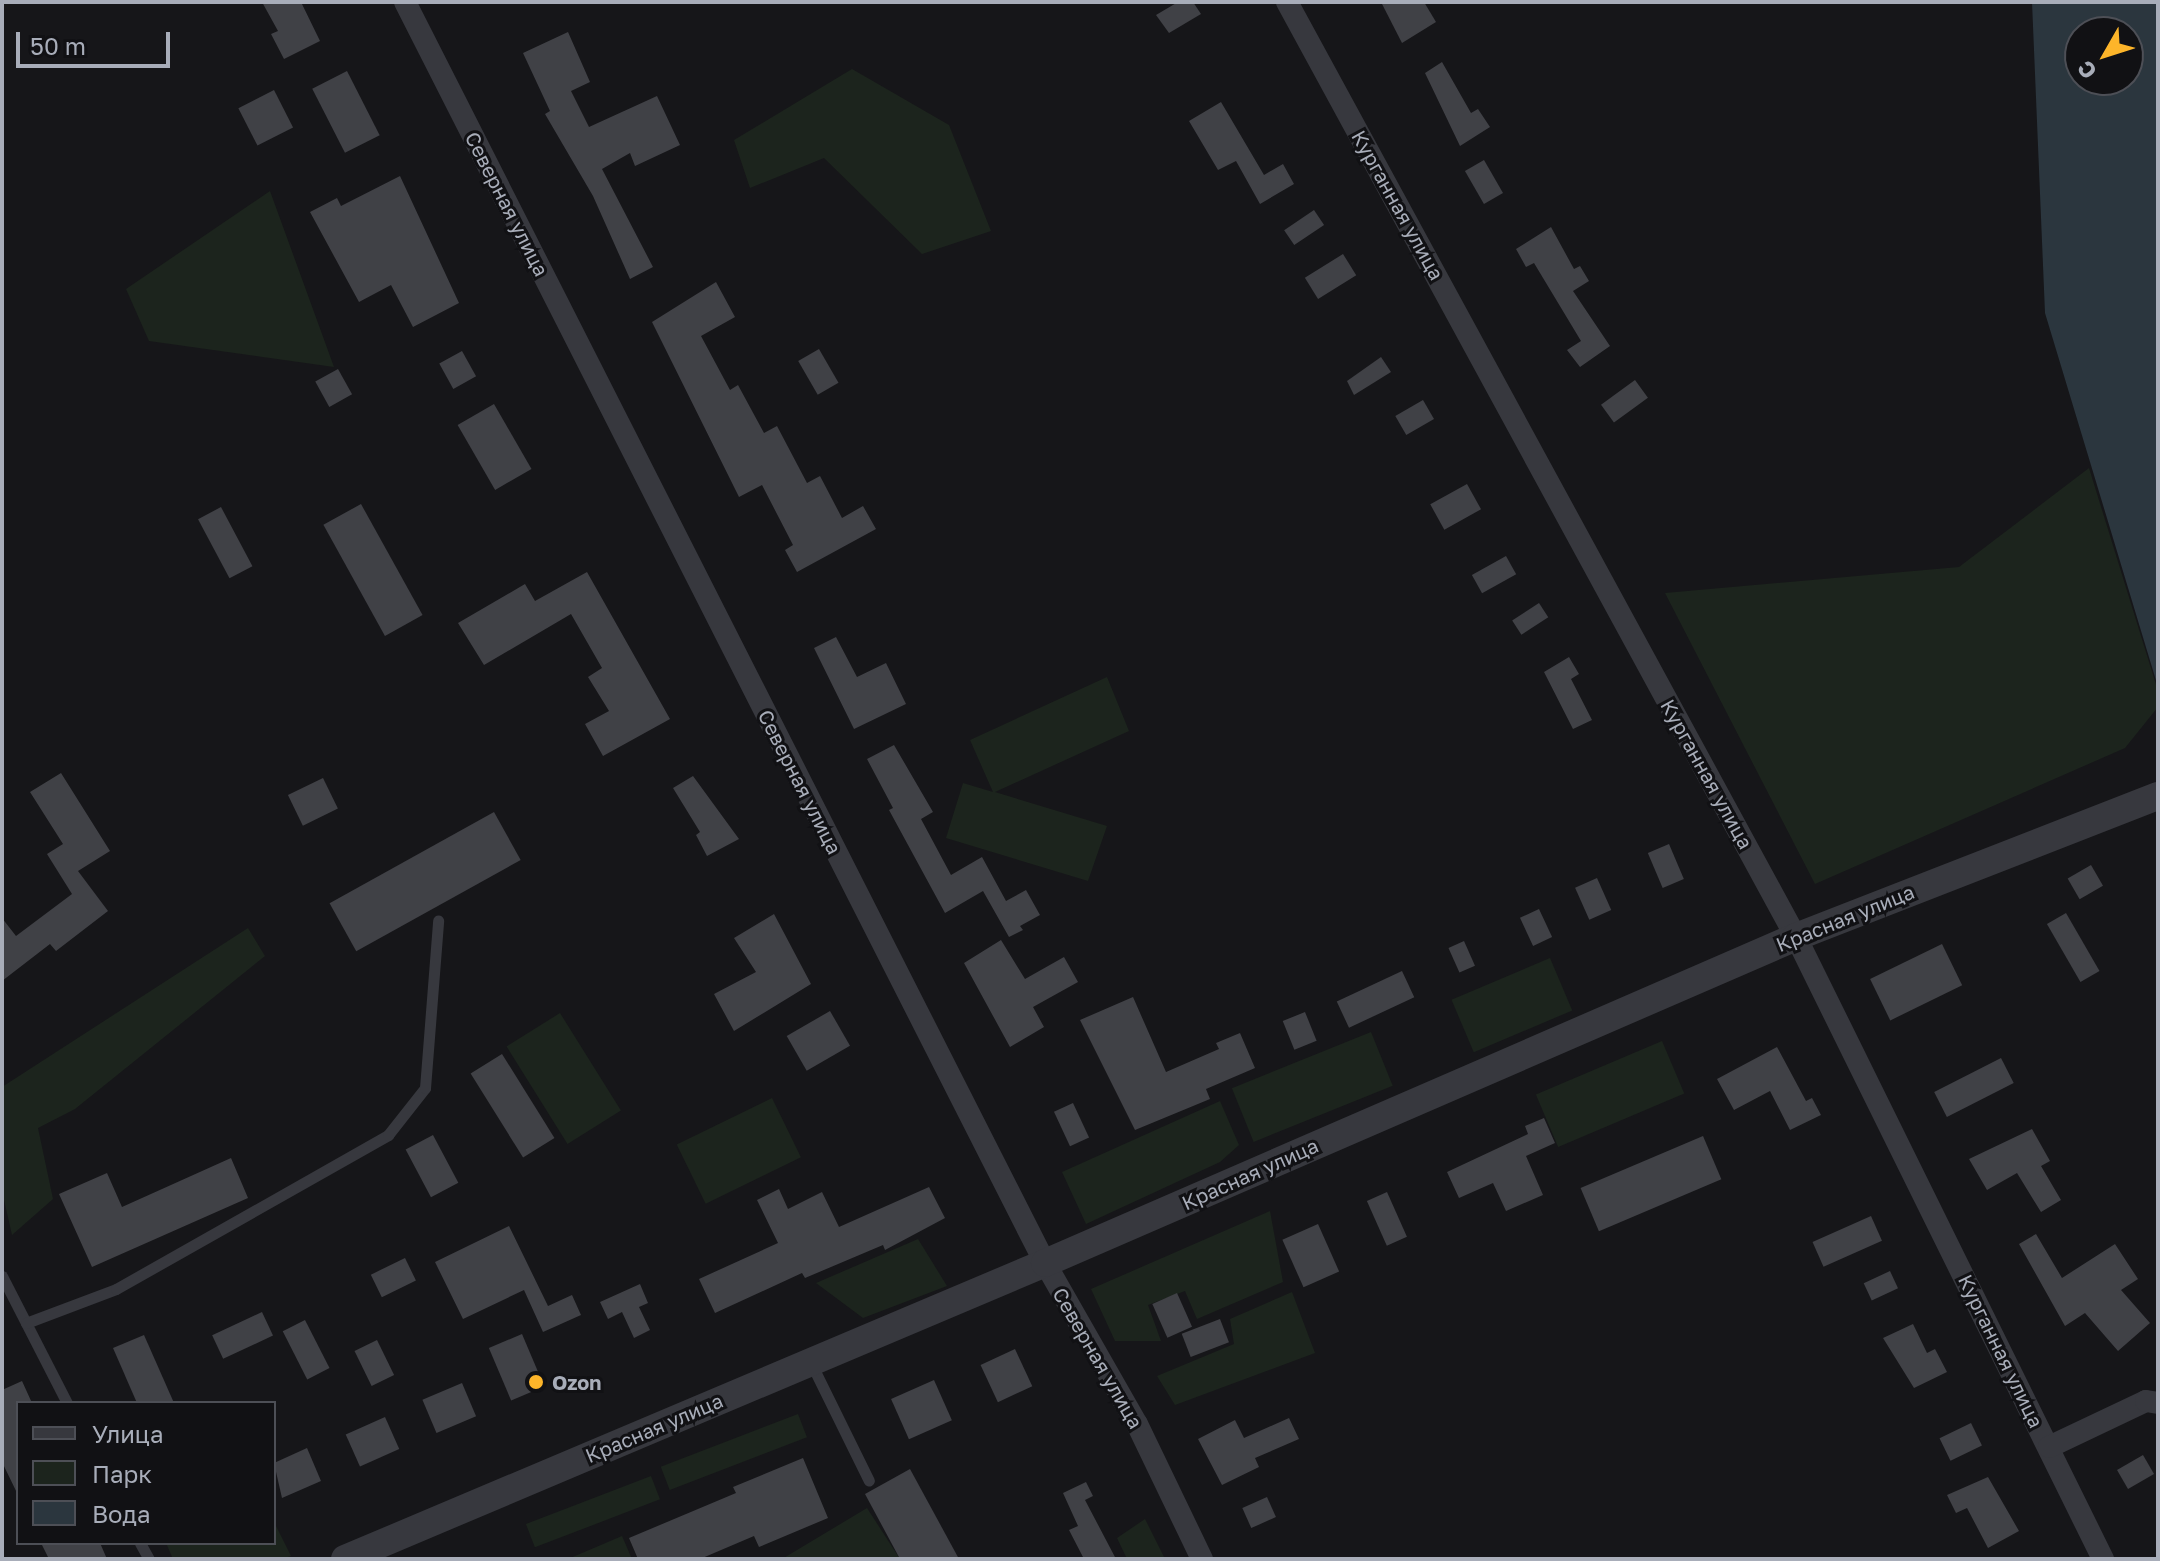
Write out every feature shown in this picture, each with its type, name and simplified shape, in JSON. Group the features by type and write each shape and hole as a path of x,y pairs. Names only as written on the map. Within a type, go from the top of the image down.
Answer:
{"street":[{"name":"Северная улица","path":"405,2 1045,1263 1137,1424 1202,1559"},
{"name":"Курганная улица","path":"1287,2 1796,937 2103,1559"},
{"name":"Красная улица","path":"345,1559 1045,1263 1796,937 2158,796"},
{"path":"2049,1447 2146,1401 2158,1403"}],"lane":[{"path":"26,1323 116,1289 388,1135 425,1088 438,921"},
{"path":"2,1276 66,1401"},
{"path":"811,1362 869,1481"}],"green space":[{"path":"852,69 949,125 991,231 922,254 824,158 750,188 734,140"},
{"path":"270,191 334,367 149,341 126,289"},
{"path":"2089,468 2158,691 2158,707 2125,748 1815,884 1665,593 1959,567"},
{"path":"1107,677 1129,731 995,792 1107,826 1088,881 946,838 963,783 993,792 970,740"},
{"path":"248,928 265,956 75,1109 38,1128 53,1199 12,1235 2,1191 2,1087"},
{"path":"1550,958 1572,1010 1474,1052 1452,1000"},
{"path":"560,1013 621,1111 568,1144 507,1046"},
{"path":"1371,1032 1393,1086 1254,1142 1232,1088"},
{"path":"1662,1041 1684,1093 1558,1147 1536,1095"},
{"path":"772,1098 801,1157 706,1204 677,1144"},
{"path":"1220,1101 1239,1145 1220,1162 1086,1224 1062,1172"},
{"path":"1270,1211 1283,1282 1197,1319 1185,1291 1148,1305 1161,1341 1115,1341 1091,1289"},
{"path":"918,1239 947,1286 863,1318 816,1283"},
{"path":"1292,1292 1315,1353 1175,1405 1157,1376 1234,1344 1230,1319"},
{"path":"798,1414 807,1437 670,1490 661,1467"},
{"path":"651,1476 660,1499 535,1547 526,1524"},
{"path":"867,1508 900,1559 782,1559"},
{"path":"1145,1519 1165,1559 1127,1559 1117,1538"},
{"path":"276,1526 291,1556 282,1559 173,1559 167,1545 276,1545"},
{"path":"622,1536 632,1559 568,1559"}],"water":[{"path":"2032,2 2158,2 2158,687 2045,313"}],"building":[{"path":"262,2 301,2 320,41 284,59 271,34 278,31"},
{"path":"1178,2 1193,2 1201,14 1169,33 1156,15"},
{"path":"1381,2 1424,2 1436,22 1402,43"},
{"path":"568,32 590,82 571,91 589,127 657,96 680,145 635,166 630,153 602,169 653,267 630,279 593,196 545,114 550,111 523,53"},
{"path":"1442,62 1471,113 1478,109 1490,127 1460,146 1425,73"},
{"path":"347,71 380,135 345,153 312,89"},
{"path":"274,90 293,127 257,146 238,108"},
{"path":"1221,102 1264,175 1283,164 1294,184 1260,204 1236,161 1218,170 1189,121"},
{"path":"1484,160 1503,193 1484,204 1465,171"},
{"path":"400,176 459,303 413,327 391,285 359,302 310,212 337,198 341,206"},
{"path":"1314,210 1324,225 1294,245 1284,230"},
{"path":"1551,227 1574,269 1580,266 1589,281 1573,291 1610,346 1580,367 1567,350 1581,341 1534,263 1526,267 1516,249"},
{"path":"1343,254 1356,275 1318,299 1305,278"},
{"path":"716,282 735,317 701,336 730,390 738,385 764,433 777,426 807,483 820,476 842,518 863,506 876,529 797,572 785,550 793,545 762,485 739,497 652,322"},
{"path":"819,349 838,383 818,395 798,361"},
{"path":"462,351 476,376 453,389 439,364"},
{"path":"1381,357 1391,372 1354,395 1347,381"},
{"path":"338,369 352,394 329,407 315,382"},
{"path":"1635,380 1648,398 1614,422 1601,405"},
{"path":"1423,400 1434,419 1406,435 1395,416"},
{"path":"494,404 532,469 495,490 458,425"},
{"path":"1467,484 1481,509 1444,530 1430,504"},
{"path":"361,504 423,615 385,636 323,525"},
{"path":"221,507 252,566 229,578 198,519"},
{"path":"1506,556 1516,574 1482,593 1472,575"},
{"path":"587,572 670,719 603,756 585,724 609,711 588,677 602,668 571,614 484,665 458,623 525,584 535,601"},
{"path":"1539,603 1548,617 1521,635 1512,620"},
{"path":"836,637 857,677 886,663 906,704 854,729 814,648"},
{"path":"1569,657 1579,674 1571,679 1592,720 1573,729 1544,672"},
{"path":"894,745 933,812 921,819 951,875 982,857 1006,901 1026,890 1040,915 1020,926 1023,930 1009,937 983,891 945,913 889,810 893,808 867,759"},
{"path":"61,773 110,851 78,871 108,911 56,951 50,944 2,981 2,918 16,936 72,894 47,854 63,844 30,792"},
{"path":"693,776 739,839 707,856 696,835 700,832 673,788"},
{"path":"323,778 338,809 303,826 288,795"},
{"path":"494,812 521,860 356,951 330,903"},
{"path":"1669,844 1684,879 1663,888 1648,853"},
{"path":"2091,865 2103,886 2080,899 2068,878"},
{"path":"1597,878 1611,910 1589,920 1575,888"},
{"path":"1539,909 1552,937 1533,946 1520,918"},
{"path":"2066,913 2100,971 2080,982 2047,924"},
{"path":"774,914 811,984 734,1031 714,994 756,972 734,938"},
{"path":"1001,940 1025,979 1064,957 1078,982 1033,1007 1044,1027 1010,1047 964,963"},
{"path":"1464,941 1475,966 1459,973 1448,948"},
{"path":"1942,944 1962,985 1890,1020 1870,979"},
{"path":"1402,971 1414,997 1349,1028 1337,1001"},
{"path":"1133,997 1166,1072 1219,1049 1216,1043 1240,1033 1255,1068 1206,1089 1210,1099 1135,1130 1080,1020"},
{"path":"830,1011 850,1046 807,1071 787,1036"},
{"path":"1305,1012 1317,1041 1294,1050 1283,1021"},
{"path":"1777,1047 1806,1101 1812,1098 1821,1115 1790,1130 1770,1091 1734,1110 1717,1079"},
{"path":"502,1054 554,1138 523,1158 471,1074"},
{"path":"2001,1058 2014,1083 1947,1117 1934,1092"},
{"path":"1073,1103 1089,1137 1070,1146 1054,1112"},
{"path":"1544,1118 1555,1143 1526,1156 1543,1195 1506,1211 1493,1183 1459,1198 1447,1172 1528,1134 1525,1126"},
{"path":"2032,1129 2050,1161 2041,1166 2061,1200 2041,1212 2017,1173 1987,1190 1969,1159"},
{"path":"433,1135 458,1183 431,1197 406,1150"},
{"path":"1703,1136 1721,1179 1599,1231 1581,1188"},
{"path":"231,1158 248,1198 92,1267 59,1194 107,1173 122,1207"},
{"path":"929,1187 945,1218 885,1250 883,1245 805,1278 802,1273 715,1313 699,1279 778,1243 757,1200 779,1189 788,1209 822,1192 839,1227"},
{"path":"1387,1192 1407,1237 1387,1246 1367,1201"},
{"path":"1871,1216 1882,1241 1824,1267 1813,1242"},
{"path":"1318,1224 1339,1272 1304,1287 1282,1240"},
{"path":"509,1226 548,1306 572,1295 581,1315 543,1332 524,1290 463,1319 435,1262"},
{"path":"2036,1234 2062,1278 2115,1244 2138,1279 2121,1290 2150,1323 2118,1351 2085,1313 2065,1326 2019,1244"},
{"path":"405,1258 416,1280 382,1297 371,1275"},
{"path":"1890,1271 1898,1288 1872,1300 1864,1283"},
{"path":"640,1284 648,1303 639,1307 650,1330 634,1338 622,1312 608,1319 600,1302"},
{"path":"1177,1293 1192,1327 1167,1338 1152,1304"},
{"path":"262,1312 273,1336 223,1359 212,1335"},
{"path":"1220,1319 1229,1342 1191,1357 1182,1334"},
{"path":"305,1320 330,1368 307,1379 283,1331"},
{"path":"1913,1324 1927,1353 1935,1349 1947,1372 1914,1388 1883,1338"},
{"path":"522,1334 544,1386 511,1401 489,1348"},
{"path":"144,1335 173,1401 136,1401 113,1348"},
{"path":"377,1340 394,1375 372,1386 355,1351"},
{"path":"1015,1349 1032,1386 998,1402 981,1365"},
{"path":"934,1380 952,1420 909,1439 891,1399"},
{"path":"22,1381 31,1401 16,1401 16,1491 2,1462 2,1390"},
{"path":"462,1383 476,1416 436,1433 422,1400"},
{"path":"385,1417 399,1449 360,1466 346,1434"},
{"path":"1289,1418 1299,1439 1255,1458 1259,1467 1222,1485 1198,1439 1235,1420 1244,1438"},
{"path":"1971,1423 1982,1445 1951,1461 1940,1438"},
{"path":"307,1448 321,1481 282,1498 276,1462"},
{"path":"2143,1455 2154,1474 2128,1489 2117,1470"},
{"path":"803,1458 828,1518 759,1547 754,1536 700,1559 638,1559 629,1538 736,1493 733,1487"},
{"path":"910,1469 959,1559 900,1559 865,1494"},
{"path":"1988,1477 2019,1531 1988,1548 1967,1508 1956,1513 1947,1495"},
{"path":"1086,1482 1093,1496 1085,1500 1116,1559 1084,1559 1069,1530 1078,1526 1063,1493"},
{"path":"1267,1497 1276,1517 1251,1528 1242,1508"},
{"path":"42,1545 101,1545 107,1559 49,1559"}],"place":[{"name":"Ozon","path":"536,1382"}]}
